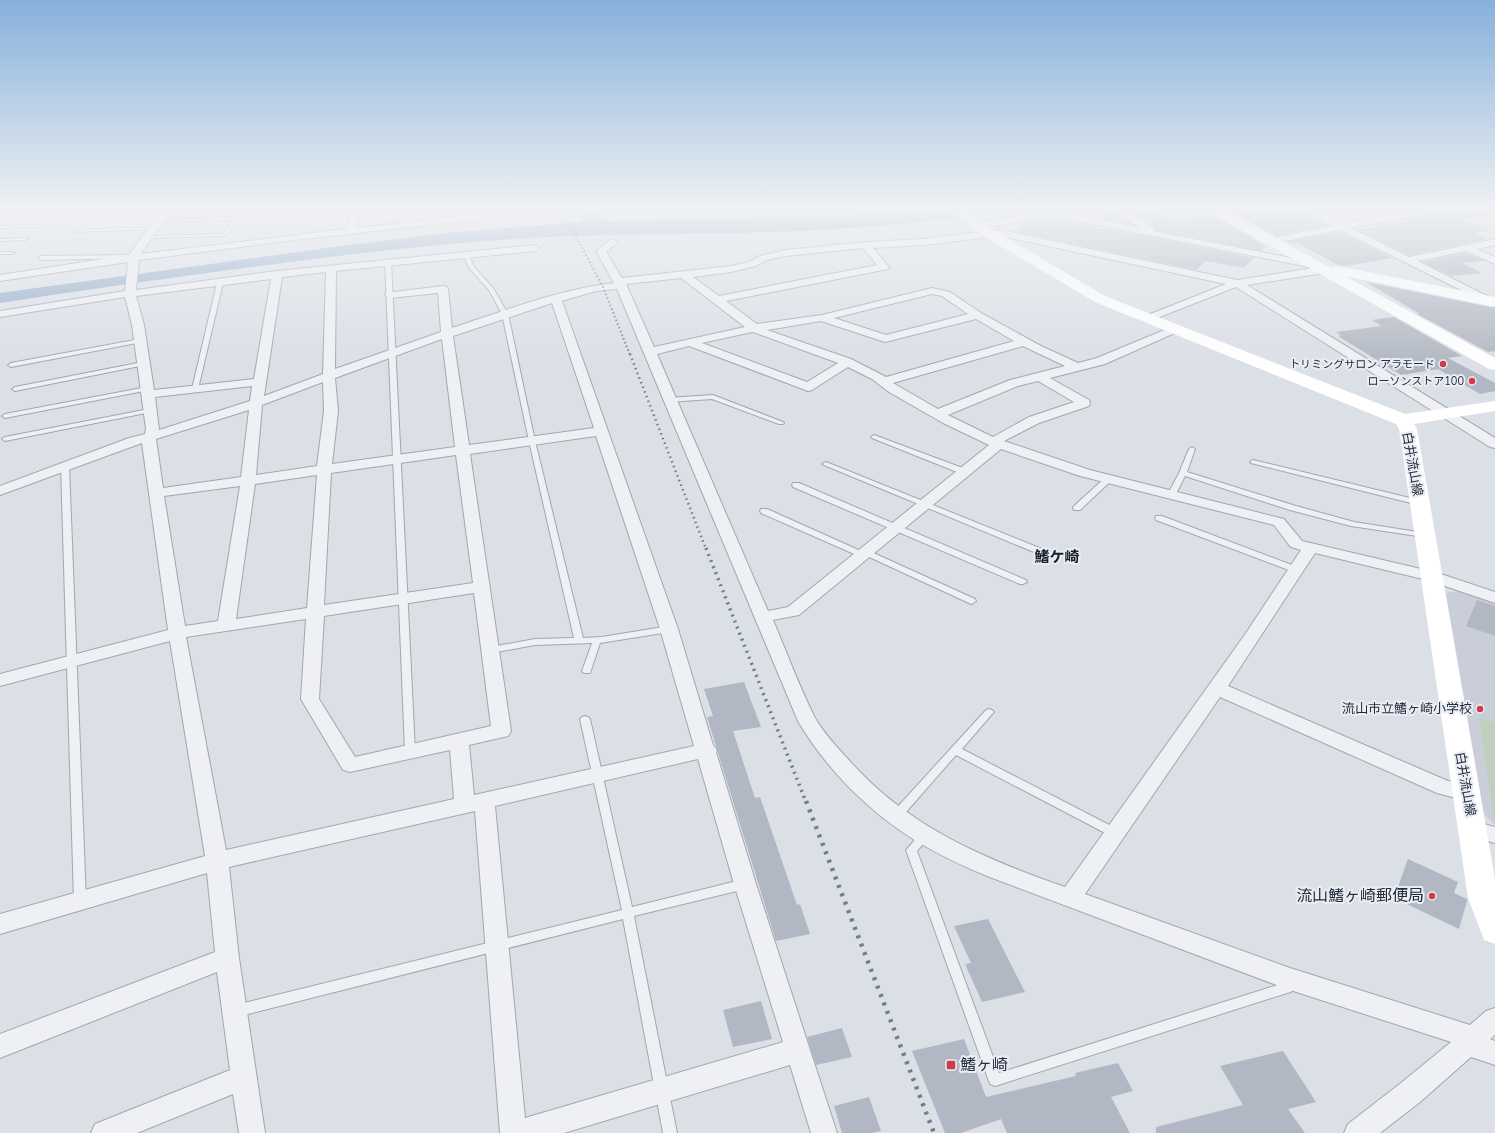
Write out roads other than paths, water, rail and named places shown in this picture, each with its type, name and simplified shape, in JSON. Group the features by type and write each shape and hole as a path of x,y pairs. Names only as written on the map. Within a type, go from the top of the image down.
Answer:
{"main road":[{"name":"白井流山線","path":"1033,260 1100,299 1174,330 1402,420 1408,429 1419,503 1426,536 1435,606 1467,793 1484,832 1483,898 1495,930"},
{"path":"1305,260 1495,365"},
{"path":"1320,268 1493,302"},
{"path":"1402,420 1495,406"}],"street":[{"path":"0,278 117,260"},
{"path":"135,260 130,294 138,324 152,429 149,437 149,446 177,633 217,861 227,958 252,1133"},
{"path":"0,314 130,294 220,283 277,274 409,260"},
{"path":"606,260 620,284 807,721 825,748 850,776 896,816 925,836 985,866 1026,884 1070,898 1288,978 1471,1041 1495,1054"},
{"path":"0,491 134,441 256,403 392,352 447,335 505,314 595,288 752,264 760,260"},
{"path":"717,300 884,267 878,260"},
{"path":"1128,260 1237,283 1495,444"},
{"path":"1280,260 1320,268"},
{"path":"1409,260 1493,302"},
{"path":"331,268 329,376 331,411 324,470 310,699 350,764 501,731 447,335 443,289 390,295"},
{"path":"1147,319 1237,283 1320,268"},
{"path":"226,626 248,480 259,382 277,274"},
{"path":"684,275 757,330 847,362 876,376 883,382 938,414 996,443 1085,473 1279,522 1291,540 1297,544 1432,576 1495,598"},
{"path":"649,352 754,328 822,318 932,291 946,294 1024,342 1077,367"},
{"path":"556,299 669,628 707,750 745,884 824,1133"},
{"path":"822,318 885,339 978,315"},
{"path":"938,414 1014,384 1101,361 1174,330"},
{"path":"883,382 1024,342"},
{"path":"690,343 808,387 847,362"},
{"path":"763,617 793,611 926,505 996,443 1034,420 1084,403 1040,377"},
{"path":"148,398 195,389 259,382"},
{"path":"157,493 602,431"},
{"path":"1070,898 1113,832 1253,638 1310,548"},
{"path":"0,680 177,633 482,587"},
{"path":"1217,688 1444,788 1467,793"},
{"path":"459,741 474,803 497,946 513,1133"},
{"path":"0,924 217,861 707,750"},
{"path":"0,1046 227,958"},
{"path":"1357,1133 1390,1110 1495,1019"},
{"path":"520,1133 798,1050"},
{"path":"104,1133 243,1077"}],"lane":[{"path":"469,260 472,268 490,289 505,314 532,441 579,640"},
{"path":"388,262 410,751"},
{"path":"195,389 220,283"},
{"path":"12,365 140,341"},
{"path":"15,389 143,364"},
{"path":"669,400 713,397 781,423"},
{"path":"5,416 148,398"},
{"path":"5,439 148,398"},
{"path":"874,437 965,472"},
{"path":"1172,494 1183,473 1192,449"},
{"path":"1253,462 1419,503"},
{"path":"826,464 1049,555"},
{"path":"65,466 73,661 80,901"},
{"path":"1183,473 1293,508 1354,524 1426,536"},
{"path":"1077,508 1109,479"},
{"path":"796,485 1023,582"},
{"path":"764,511 972,601"},
{"path":"1159,518 1297,570"},
{"path":"491,650 535,642 596,640 669,628"},
{"path":"587,671 596,640"},
{"path":"896,816 989,712"},
{"path":"585,719 628,913 670,1133"},
{"path":"955,750 1113,832"},
{"path":"925,836 911,850 995,1080 1287,988 1288,978"},
{"path":"235,1012 745,884"}],"water":[{"path":"241,260 306,260 0,303 0,293"}],"railway":[{"path":"589,260 603,287 630,355"},
{"path":"630,354 706,549"},
{"path":"706,548 806,802"},
{"path":"806,801 934,1133"}],"place":[{"name":"トリミングサロン アラモード","path":"1443,364"},
{"name":"ローソンストア100","path":"1472,381"},
{"name":"流山市立鰭ヶ崎小学校","path":"1480,709"},
{"name":"流山鰭ヶ崎郵便局","path":"1432,896"},
{"name":"鰭ヶ崎","path":"951,1065"}],"district":[{"name":"鰭ケ崎","path":"1057,557"}]}
